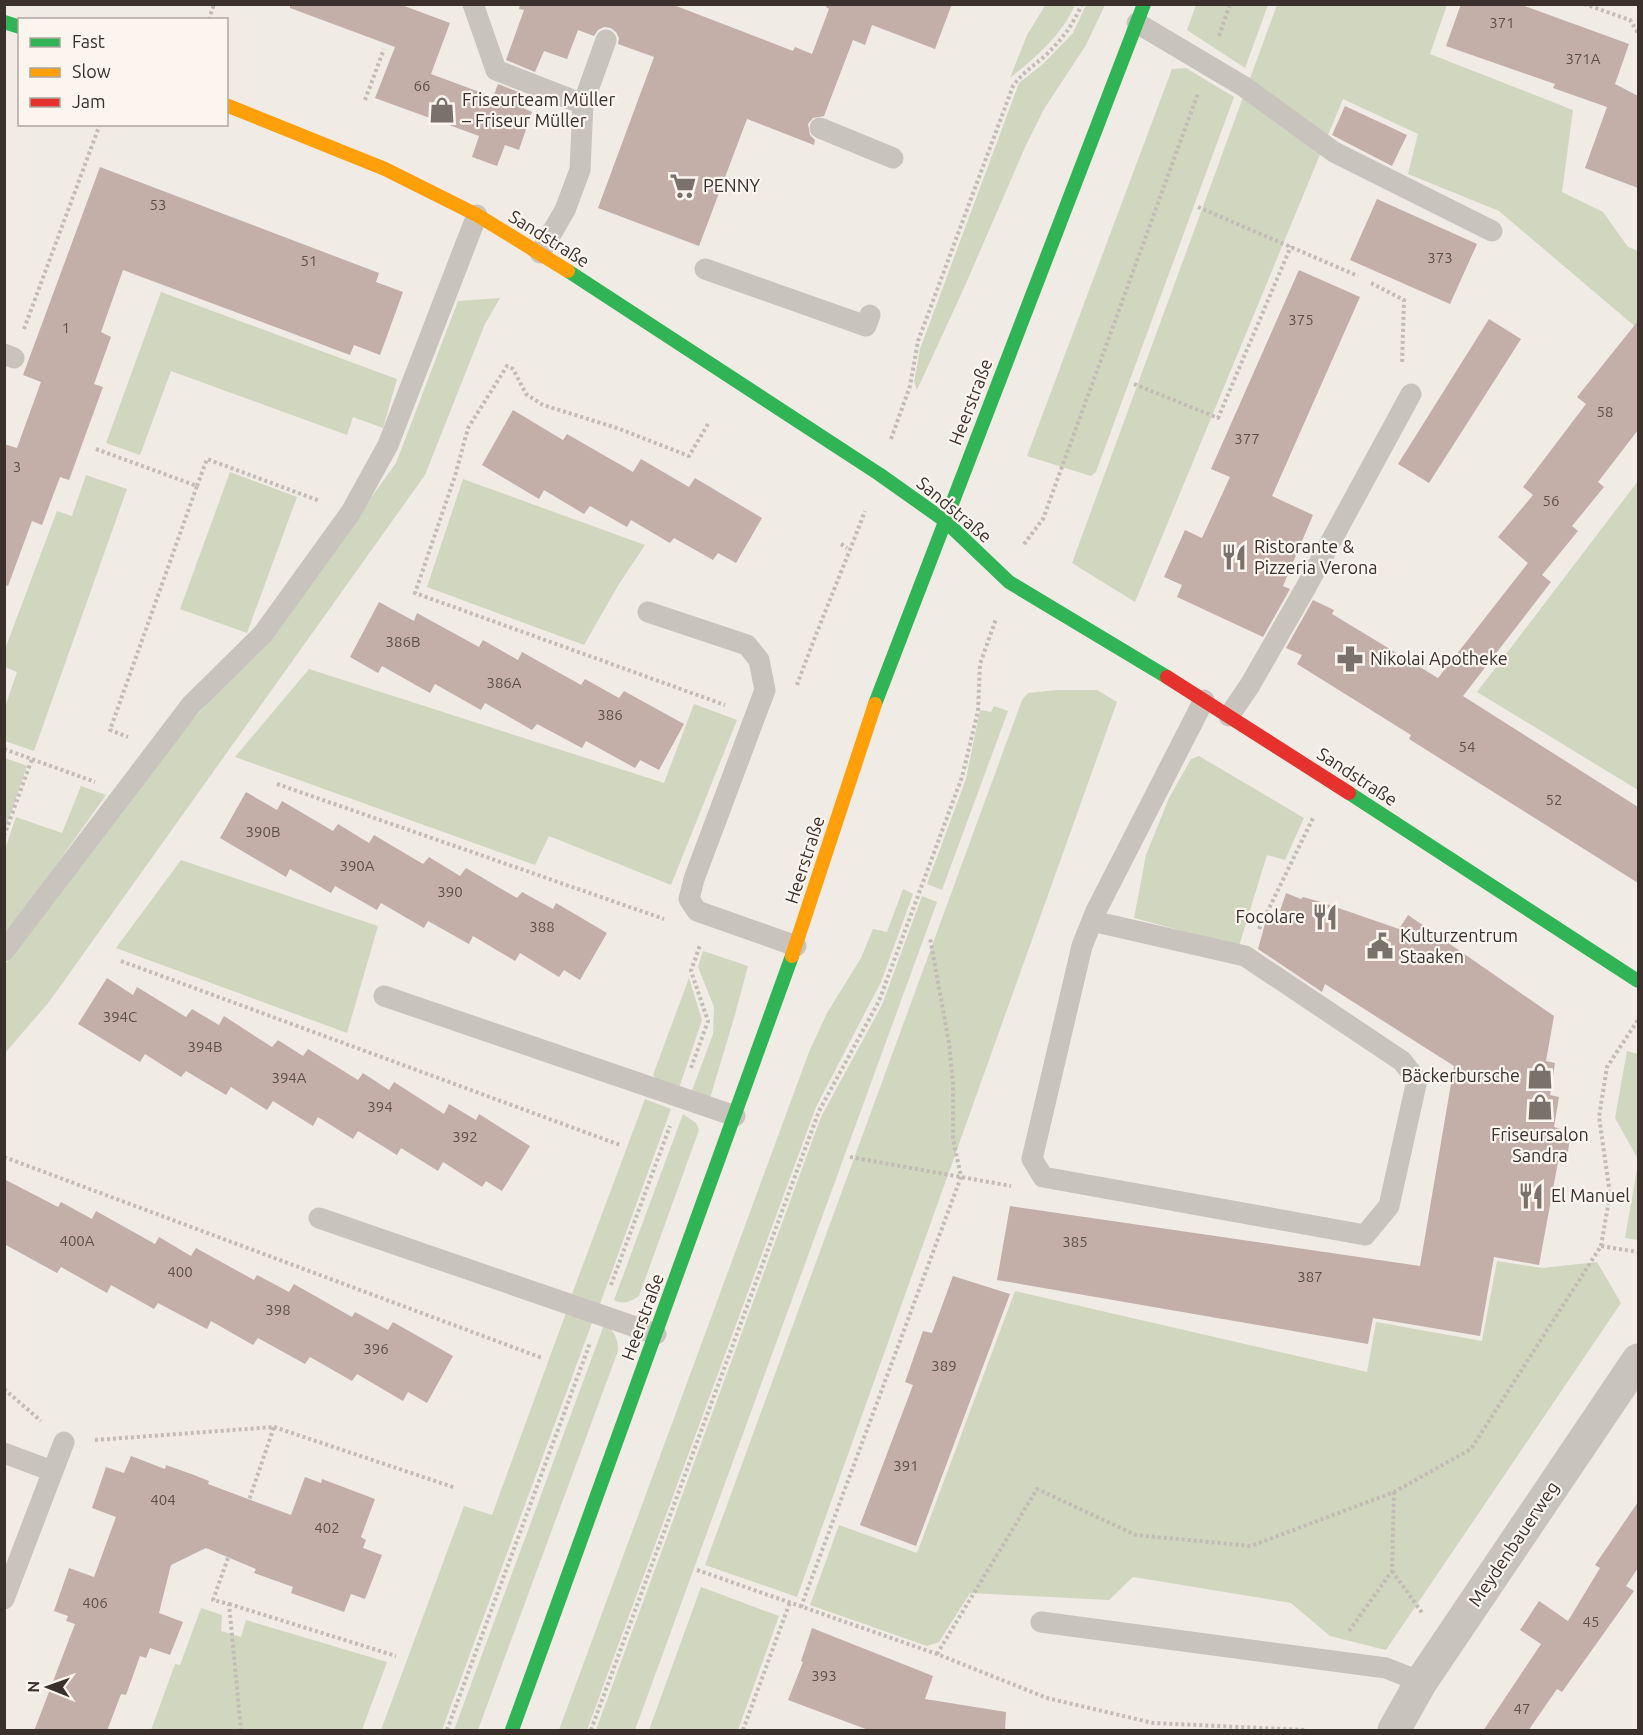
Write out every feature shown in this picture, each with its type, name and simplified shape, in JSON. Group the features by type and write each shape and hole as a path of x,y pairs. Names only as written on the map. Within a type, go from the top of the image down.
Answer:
{"main road":[{"name":"Heerstraße","path":"512,1731 796,946 866,727 1141,14"},
{"name":"Sandstraße","path":"228,106 385,169 477,215 540,253 879,474 944,520 1009,582 1204,700 1638,981"}],"street":[{"name":"Meydenbauerweg","path":"1394,1731 1421,1682 1638,1360"}],"lane":[{"path":"473,4 496,70 583,104"},
{"path":"1141,14 1208,65 1243,86 1334,152 1492,231"},
{"path":"540,253 565,210 580,170 583,104 606,40"},
{"path":"820,128 893,158"},
{"path":"4,951 191,705 263,634 351,512 388,445 477,215"},
{"path":"705,269 866,326 870,315"},
{"path":"1229,716 1250,685 1305,589 1411,394"},
{"path":"648,612 747,645 759,660 765,690 694,879 689,899 697,910 796,946"},
{"path":"1092,921 1245,956 1402,1061 1418,1080 1389,1206 1365,1235 1043,1178 1032,1159 1082,946 1092,921 1204,700"},
{"path":"384,996 735,1116"},
{"path":"319,1218 656,1334"},
{"path":"4,1599 64,1442"},
{"path":"4,1453 52,1471"},
{"path":"1041,1622 1386,1668 1421,1682"}],"path":[{"path":"910,386 918,341 1013,86 1019,77 1046,54 1072,26 1082,4"},
{"path":"1022,547 1043,519 1230,4"},
{"path":"1584,4 1630,20 1638,33"},
{"path":"365,100 384,49"},
{"path":"9,356 99,126"},
{"path":"1198,207 1358,276"},
{"path":"1134,384 1218,418 1292,246"},
{"path":"1371,283 1404,300 1402,375 1411,394"},
{"path":"708,424 689,456 617,428 543,405 526,394 513,369 507,366 468,428 455,476 415,593 755,716"},
{"path":"96,449 197,486"},
{"path":"158,748 110,730 207,459 351,512"},
{"path":"841,544 847,548"},
{"path":"591,1731 819,1111 879,1001 962,777 978,711 980,664"},
{"path":"4,749 124,792"},
{"path":"4,836 32,759"},
{"path":"277,784 665,920"},
{"path":"1245,956 1313,818"},
{"path":"447,1731 708,1021 691,970 704,935"},
{"path":"801,1607 961,1177 954,1138 953,1084 949,1042 930,938"},
{"path":"121,961 620,1145"},
{"path":"937,1654 1037,1489 1136,1535 1251,1546 1394,1492 1471,1449 1601,1246 1610,1194 1599,1117 1608,1067 1638,1020"},
{"path":"4,1157 542,1358"},
{"path":"850,1157 1013,1187 1038,1169"},
{"path":"1601,1246 1638,1252"},
{"path":"4,1389 64,1442 274,1427 456,1488"},
{"path":"249,1500 274,1427"},
{"path":"1327,1660 1392,1571 1394,1492"},
{"path":"228,1558 213,1600 396,1656"},
{"path":"698,1570 937,1654 1047,1698 1153,1723 1305,1731"},
{"path":"1392,1571 1423,1614"},
{"path":"743,1731 789,1602"},
{"path":"229,1605 241,1731"}],"green space":[{"path":"1046,4 1075,5 1063,27 1055,36 1010,78 1027,35"},
{"path":"1086,5 1105,5 1086,45 1044,109 1026,145 917,390 914,382 920,349 1019,83 1043,64 1073,33"},
{"path":"1196,5 1268,5 1245,68 1187,30"},
{"path":"1277,5 1447,5 1430,54 1573,110 1562,192 1603,212 1628,247 1638,251 1638,329 1499,211 1408,174 1418,134 1343,99 1135,602 1072,563"},
{"path":"1186,68 1234,97 1096,472 1091,476 1027,456 1172,69"},
{"path":"161,292 397,379 383,428 353,417 347,435 171,371 140,455 106,443"},
{"path":"500,298 485,324 425,475 49,1002 5,1053 4,966 166,750 293,606 396,463 458,301"},
{"path":"230,472 297,497 247,633 180,609"},
{"path":"86,475 127,489 34,751 5,741 5,707 17,672 5,667 5,649 57,511 72,516"},
{"path":"463,479 645,545 619,584 584,645 427,587"},
{"path":"1638,481 1638,790 1477,692"},
{"path":"309,669 664,783 694,704 737,720 671,885 549,836 535,865 235,757"},
{"path":"1097,690 1117,702 797,1597 705,1565 1022,700 1028,693"},
{"path":"994,706 1008,711 942,890 927,884 966,779 980,710 991,712"},
{"path":"1199,756 1304,818 1285,860 1267,855 1239,946 1134,918 1146,855 1169,798 1191,759"},
{"path":"4,758 27,766 5,830"},
{"path":"81,786 106,795 5,937 5,849 16,817 62,833"},
{"path":"181,860 378,926 347,1033 116,948"},
{"path":"903,889 913,894 881,982 816,1107 587,1730 559,1730 809,1052 827,1013 861,958 873,929 887,932"},
{"path":"922,896 937,902 635,1730 596,1730 821,1117 882,1005"},
{"path":"703,951 748,966 710,1098 690,1096 713,1034 714,1007 698,967"},
{"path":"689,978 702,1020 679,1088 659,1081 653,1075"},
{"path":"1627,1051 1638,1054 1638,1159 1615,1118"},
{"path":"645,1099 671,1109 600,1304 572,1294"},
{"path":"683,1114 696,1123 699,1130 639,1296 627,1302 618,1302 614,1300"},
{"path":"1638,1164 1638,1240 1625,1238"},
{"path":"1497,1261 1542,1268 1597,1262 1621,1303 1386,1650 1330,1636 1291,1603 1133,1577 1109,1600 970,1593 939,1642 927,1646 810,1605 839,1525 917,1553 1015,1291 1367,1372 1376,1322 1482,1341"},
{"path":"567,1310 593,1320 442,1730 381,1730 464,1506 492,1515"},
{"path":"604,1325 615,1336 618,1351 478,1730 454,1730"},
{"path":"701,1587 779,1616 738,1730 649,1730"},
{"path":"201,1608 222,1615 221,1631 241,1637 246,1620 387,1662 362,1730 151,1730 175,1664 180,1665"}],"building":[{"path":"290,4 399,4 450,23 431,74 493,97 498,84 526,95 521,107 532,112 519,150 505,145 497,166 472,157 479,136 375,98 395,47 290,8"},
{"path":"520,4 671,4 793,51 795,47 812,54 829,9 826,7 827,4 952,4 935,49 872,25 865,45 853,40 824,116 813,118 808,124 810,135 815,140 814,145 747,119 699,246 598,208 654,57 618,44 619,38 611,28 604,27 594,36 578,30 567,59 544,51 535,72 506,60 524,10 519,9"},
{"path":"1461,4 1519,4 1629,44 1615,84 1638,96 1638,188 1585,168 1607,107 1553,88 1555,84 1446,46"},
{"path":"1345,106 1407,135 1392,166 1332,135"},
{"path":"100,167 379,273 376,282 403,292 380,355 354,345 350,355 123,270 101,332 111,337 94,384 103,387 69,480 60,477 42,525 32,521 8,586 4,585 4,444 17,448 41,382 23,375"},
{"path":"1377,199 1477,244 1450,304 1350,260"},
{"path":"1299,270 1360,297 1272,496 1313,515 1283,586 1290,589 1263,637 1177,597 1182,585 1164,577 1185,530 1202,538 1230,477 1211,469"},
{"path":"1489,319 1521,339 1429,483 1398,464"},
{"path":"1638,321 1638,430 1598,482 1604,487 1572,526 1578,531 1542,575 1551,582 1463,696 1638,807 1638,883 1409,739 1411,735 1297,664 1302,655 1286,648 1313,600 1334,610 1332,614 1438,678 1528,563 1498,537 1533,495 1523,487 1586,404 1577,397"},
{"path":"513,410 563,440 567,434 633,472 641,459 689,487 695,478 762,518 736,563 718,553 713,560 674,538 670,543 631,520 627,527 590,506 584,514 544,490 539,499 482,465"},
{"path":"379,602 414,621 417,613 479,647 483,640 518,660 522,652 581,685 585,679 619,698 624,691 684,724 659,770 640,760 635,768 586,741 582,748 537,724 532,730 485,703 481,710 435,684 430,693 382,666 378,673 350,657"},
{"path":"246,792 277,810 282,801 333,831 338,824 369,843 374,835 423,864 429,857 460,876 466,868 517,898 522,892 553,909 556,903 607,933 580,980 564,970 559,977 520,953 515,961 473,936 469,944 428,921 424,928 381,903 377,910 335,886 331,893 290,869 286,877 220,838"},
{"path":"1286,893 1301,899 1303,897 1321,902 1399,929 1408,915 1554,1016 1546,1061 1555,1063 1550,1095 1559,1097 1554,1127 1571,1132 1566,1164 1558,1162 1539,1265 1494,1257 1480,1336 1373,1318 1368,1344 997,1280 1010,1206 1420,1266 1454,1066 1325,984 1322,992 1258,949 1266,920 1276,923"},
{"path":"107,978 133,995 137,987 186,1017 192,1009 219,1025 224,1016 272,1047 278,1040 303,1056 308,1049 358,1080 363,1073 389,1090 394,1082 444,1114 449,1104 476,1120 479,1114 530,1146 502,1191 486,1181 482,1187 443,1162 438,1171 401,1148 397,1155 358,1131 353,1139 318,1117 313,1126 273,1101 267,1110 231,1087 226,1095 186,1071 181,1077 145,1054 140,1062 78,1024"},
{"path":"4,1179 58,1207 61,1202 92,1219 96,1211 155,1244 159,1237 191,1256 196,1248 254,1280 257,1275 289,1292 294,1284 352,1317 355,1312 388,1330 393,1322 453,1356 427,1403 408,1392 403,1401 357,1374 352,1381 310,1357 305,1364 258,1338 253,1345 211,1321 207,1329 158,1303 154,1309 111,1285 107,1293 61,1267 57,1273 4,1244"},
{"path":"953,1276 1010,1294 916,1546 860,1525 913,1385 905,1382 923,1331 932,1333"},
{"path":"131,1456 165,1469 166,1465 194,1475 209,1481 208,1484 291,1515 305,1477 321,1483 322,1479 375,1499 361,1537 366,1540 363,1548 382,1555 365,1599 351,1594 344,1612 291,1593 293,1587 254,1573 256,1569 206,1548 171,1565 159,1613 183,1622 170,1655 150,1648 146,1658 140,1656 126,1695 121,1694 107,1731 34,1731 75,1624 66,1621 68,1616 54,1611 69,1568 94,1577 116,1517 92,1508 106,1467 124,1473"},
{"path":"1638,1502 1638,1568 1626,1586 1634,1591 1562,1692 1557,1689 1528,1731 1483,1731 1541,1644 1520,1630 1539,1601 1568,1621 1600,1568 1595,1565"},
{"path":"812,1628 933,1676 925,1699 1006,1712 1005,1731 871,1731 788,1700 803,1662 801,1661"}],"traffic: fast":[{"path":"875,704 1144,4"},
{"path":"4,22 18,26"},
{"path":"568,271 879,474 944,520 1009,582 1167,677"},
{"path":"1349,793 1638,981"},
{"path":"512,1730 792,956"}],"traffic: slow":[{"path":"228,106 385,169 477,215 568,271"},
{"path":"792,956 875,704"}],"traffic: jam":[{"path":"1167,677 1349,793"}],"place":[{"name":"Friseurteam Müller – Friseur Müller","path":"442,110"},
{"name":"PENNY","path":"683,186"},
{"name":"Ristorante & Pizzeria Verona","path":"1234,557"},
{"name":"Nikolai Apotheke","path":"1350,659"},
{"name":"Focolare","path":"1325,917"},
{"name":"Kulturzentrum Staaken","path":"1380,946"},
{"name":"Bäckerbursche","path":"1540,1076"},
{"name":"Friseursalon Sandra","path":"1540,1107"},
{"name":"El Manuel","path":"1531,1196"}]}
